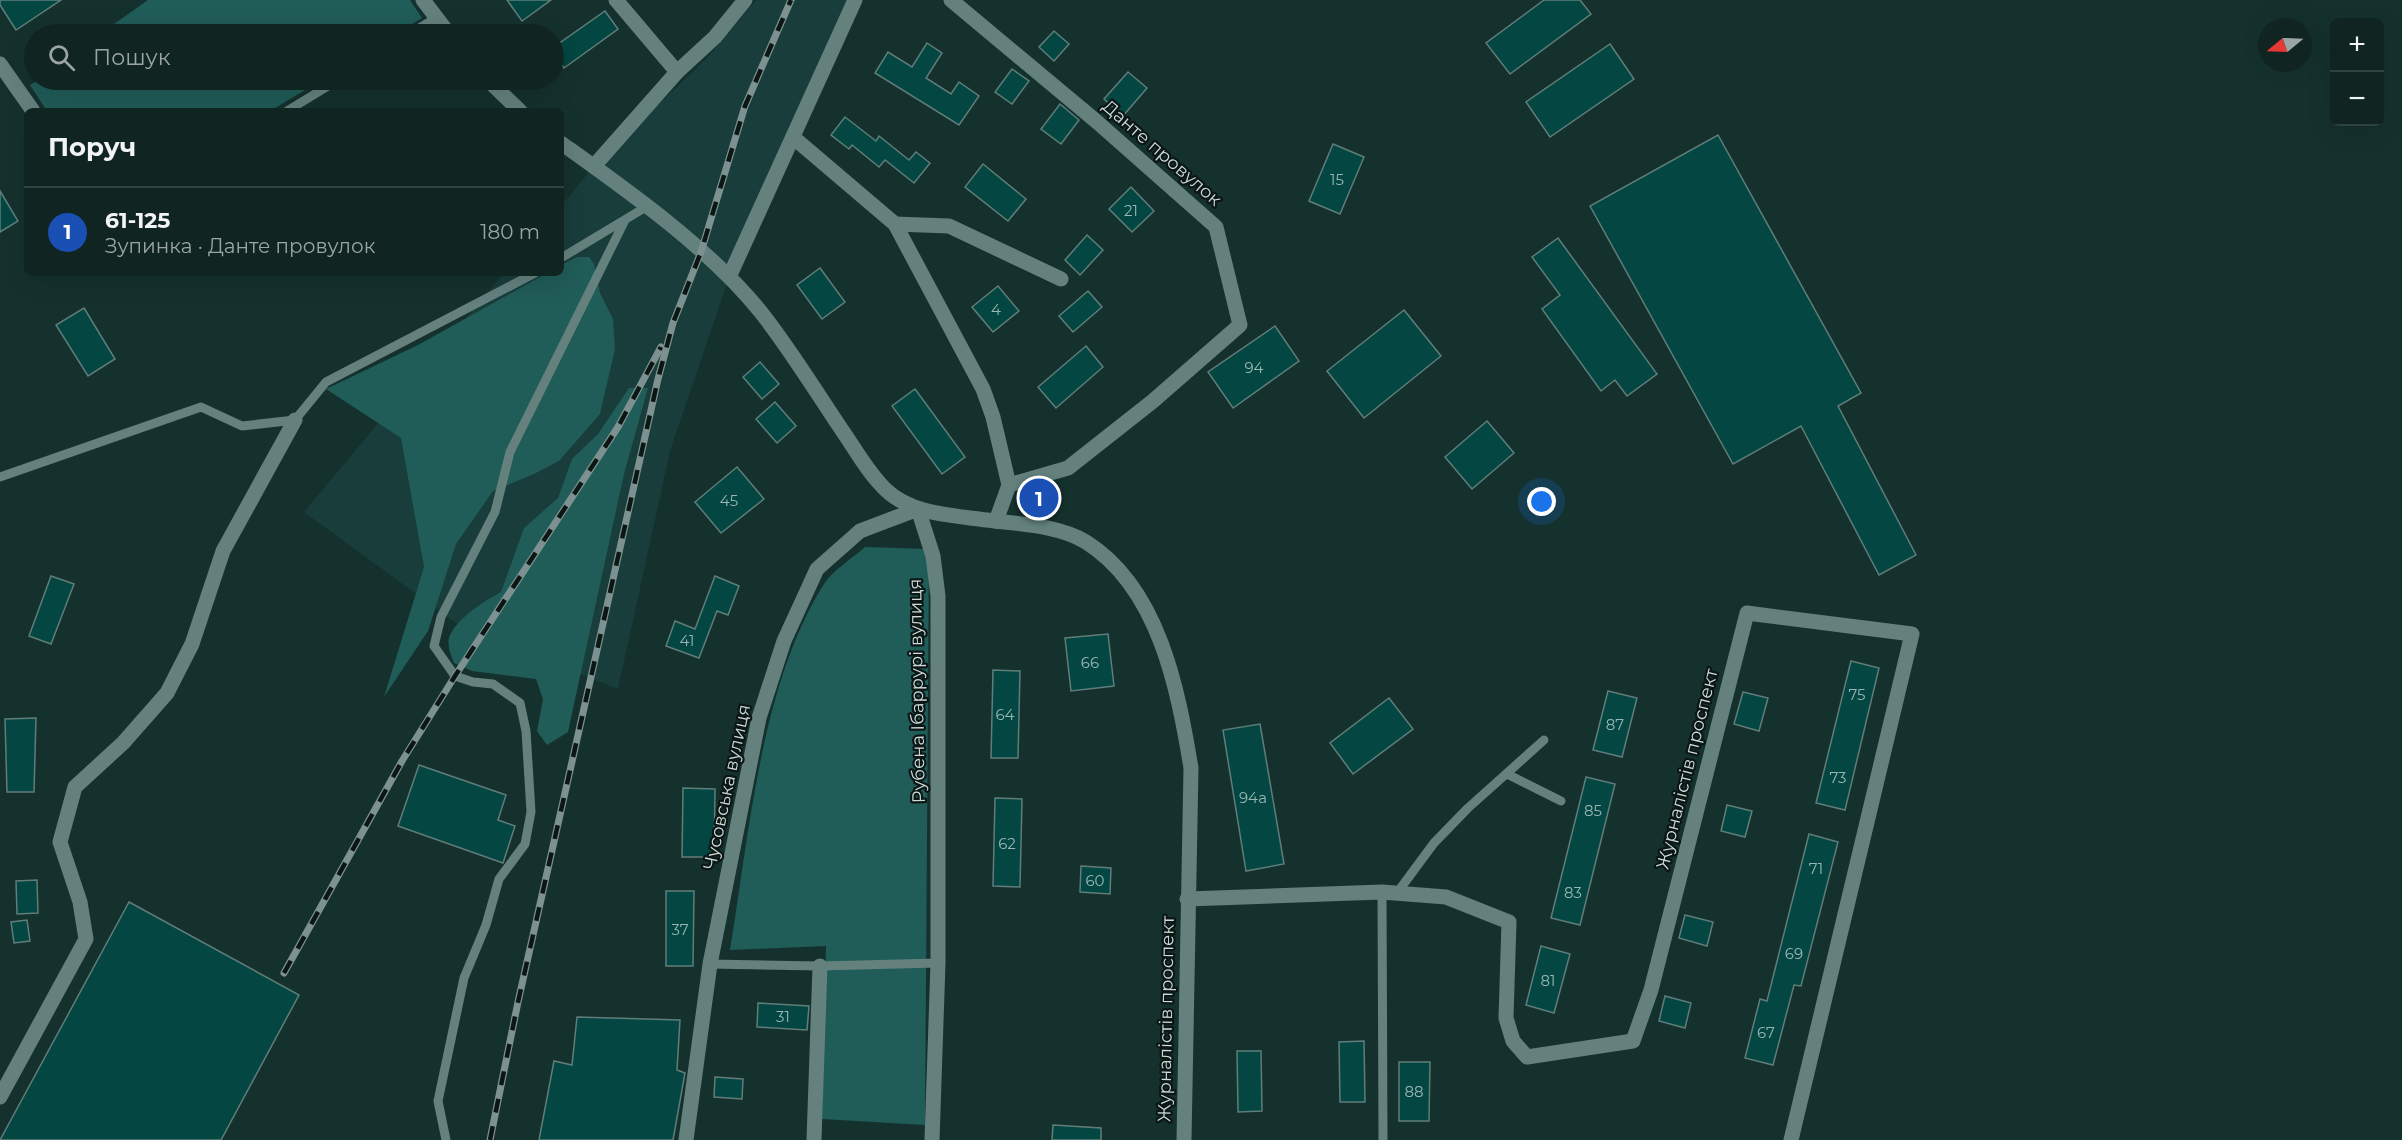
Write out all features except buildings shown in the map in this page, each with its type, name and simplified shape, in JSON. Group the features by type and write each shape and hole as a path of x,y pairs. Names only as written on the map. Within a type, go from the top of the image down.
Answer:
{"street":[{"path":"616,0 677,72"},
{"path":"594,166 677,72 715,37 745,0"},
{"path":"730,275 855,0"},
{"name":"Данте провулок","path":"951,0 1216,227 1240,325 1154,401 1068,468 1009,486"},
{"path":"425,1 441,24"},
{"path":"0,64 31,108"},
{"path":"498,90 517,108"},
{"path":"794,138 895,224 983,389 993,417 1009,486 996,521"},
{"path":"564,145 594,166 730,275 762,314 887,491 918,509"},
{"path":"895,224 950,226 1061,279"},
{"path":"0,1097 86,939 80,902 60,842 75,787 123,743 166,693 192,644 223,551 295,420"},
{"name":"Журналістів проспект","path":"918,509 1044,528 1084,541 1114,565 1133,587 1147,612 1168,667 1180,708 1191,768 1184,1140"},
{"name":"Рубена Ібаррурі вулиця","path":"918,509 933,556 938,596 938,963 933,1140"},
{"name":"Чусовська вулиця","path":"686,1140 710,964 759,718 784,641 817,569 860,531 918,509"},
{"name":"Журналістів проспект","path":"1187,899 1389,892 1446,897 1509,922 1506,1018 1513,1041 1527,1057 1633,1041 1651,990 1747,613 1912,634 1791,1140"},
{"path":"814,1140 820,966"}],"lane":[{"path":"426,24 436,18"},
{"path":"292,108 322,90"},
{"path":"564,256 646,207"},
{"path":"446,1140 438,1101 464,978 486,925 499,879 525,844 531,812 526,731 520,703 493,684 473,682 455,676 434,646 441,617 495,512 510,452 624,222"},
{"path":"0,477 201,407 242,426 295,420 326,382 529,276"},
{"path":"1383,1140 1389,892 1434,843 1544,740"},
{"path":"1507,774 1561,801"},
{"path":"710,964 820,966 938,963"}],"shaded area":[{"path":"148,0 410,0 422,18 412,24 114,24"},
{"path":"756,0 855,0 730,275 670,451 618,689 460,626 304,512 501,276 564,276 564,202 594,166 707,58"},
{"path":"33,90 305,90 275,108 45,108"},
{"path":"577,257 589,257 594,264 600,293 613,319 615,349 600,414 559,461 493,491 456,544 428,631 384,697 424,567 401,438 326,389 418,345 542,276 564,276 564,264"},
{"path":"629,388 648,388 624,474 568,732 547,745 537,731 543,699 536,679 472,671 454,663 449,649 449,638 454,628 466,616 501,592 524,528 558,498 572,459 598,434"},
{"path":"865,547 929,549 925,1125 822,1119 826,946 730,950 751,810 772,713 785,667 803,623 824,584"}],"railway":[{"path":"490,1140 518,1002 658,379 673,323 701,252 745,106 791,0"},
{"path":"284,973 402,761 618,427 661,347"}],"place":[{"name":"61-125","path":"1039,498"}]}
